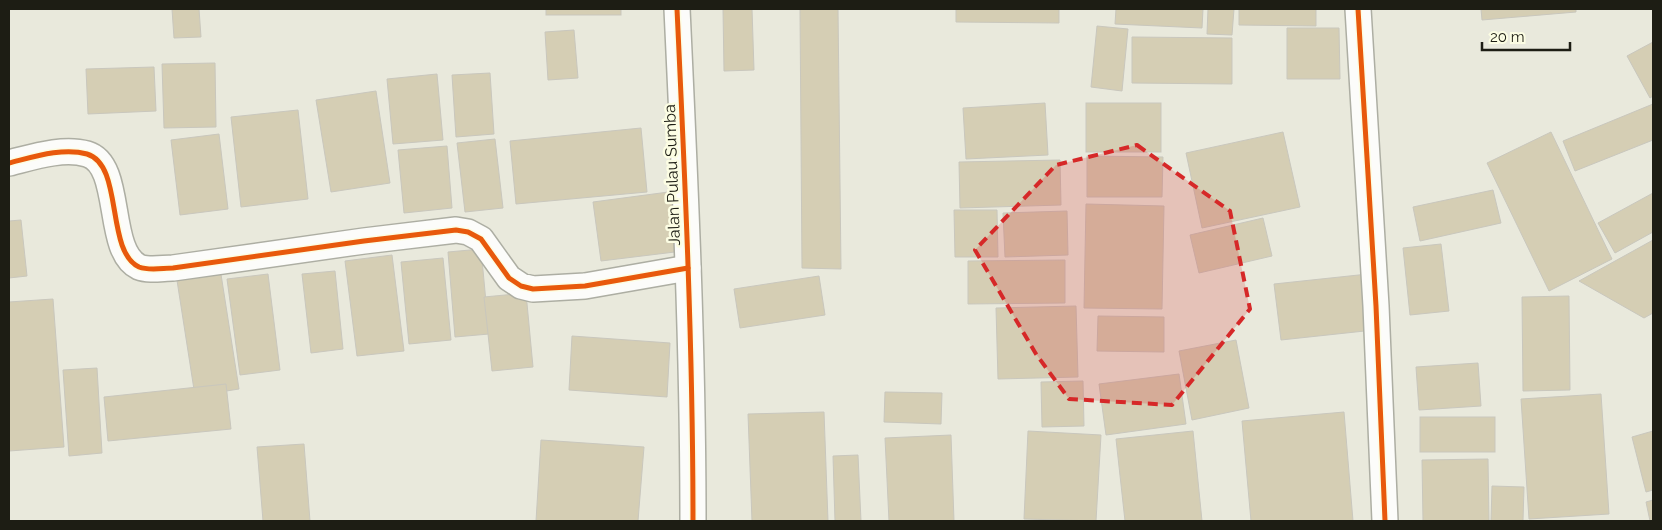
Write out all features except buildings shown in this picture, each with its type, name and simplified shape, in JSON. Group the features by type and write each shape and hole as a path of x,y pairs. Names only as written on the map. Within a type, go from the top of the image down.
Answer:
{"street":[{"name":"Jalan Pulau Sumba","path":"677,9 692,384 693,521"},
{"path":"1358,9 1376,306 1385,521"},
{"path":"9,163 35,156 68,152 94,157 108,178 120,236 126,254 139,267 146,269 174,268 354,242 456,230 468,232 481,239 509,278 521,286 533,289 585,286 688,268"}],"highlighted area":[{"path":"1137,145 1230,211 1250,309 1172,405 1069,399 1036,354 975,250 1056,165"}],"cycle path":[{"path":"677,9 686,201 693,521"},
{"path":"1358,9 1376,306 1385,521"},
{"path":"9,163 58,152 87,154 98,161 106,174 111,190 117,227 122,244 129,258 139,267 147,269 173,268 456,230 468,232 481,239 509,278 521,286 533,289 585,286 688,268"}]}
